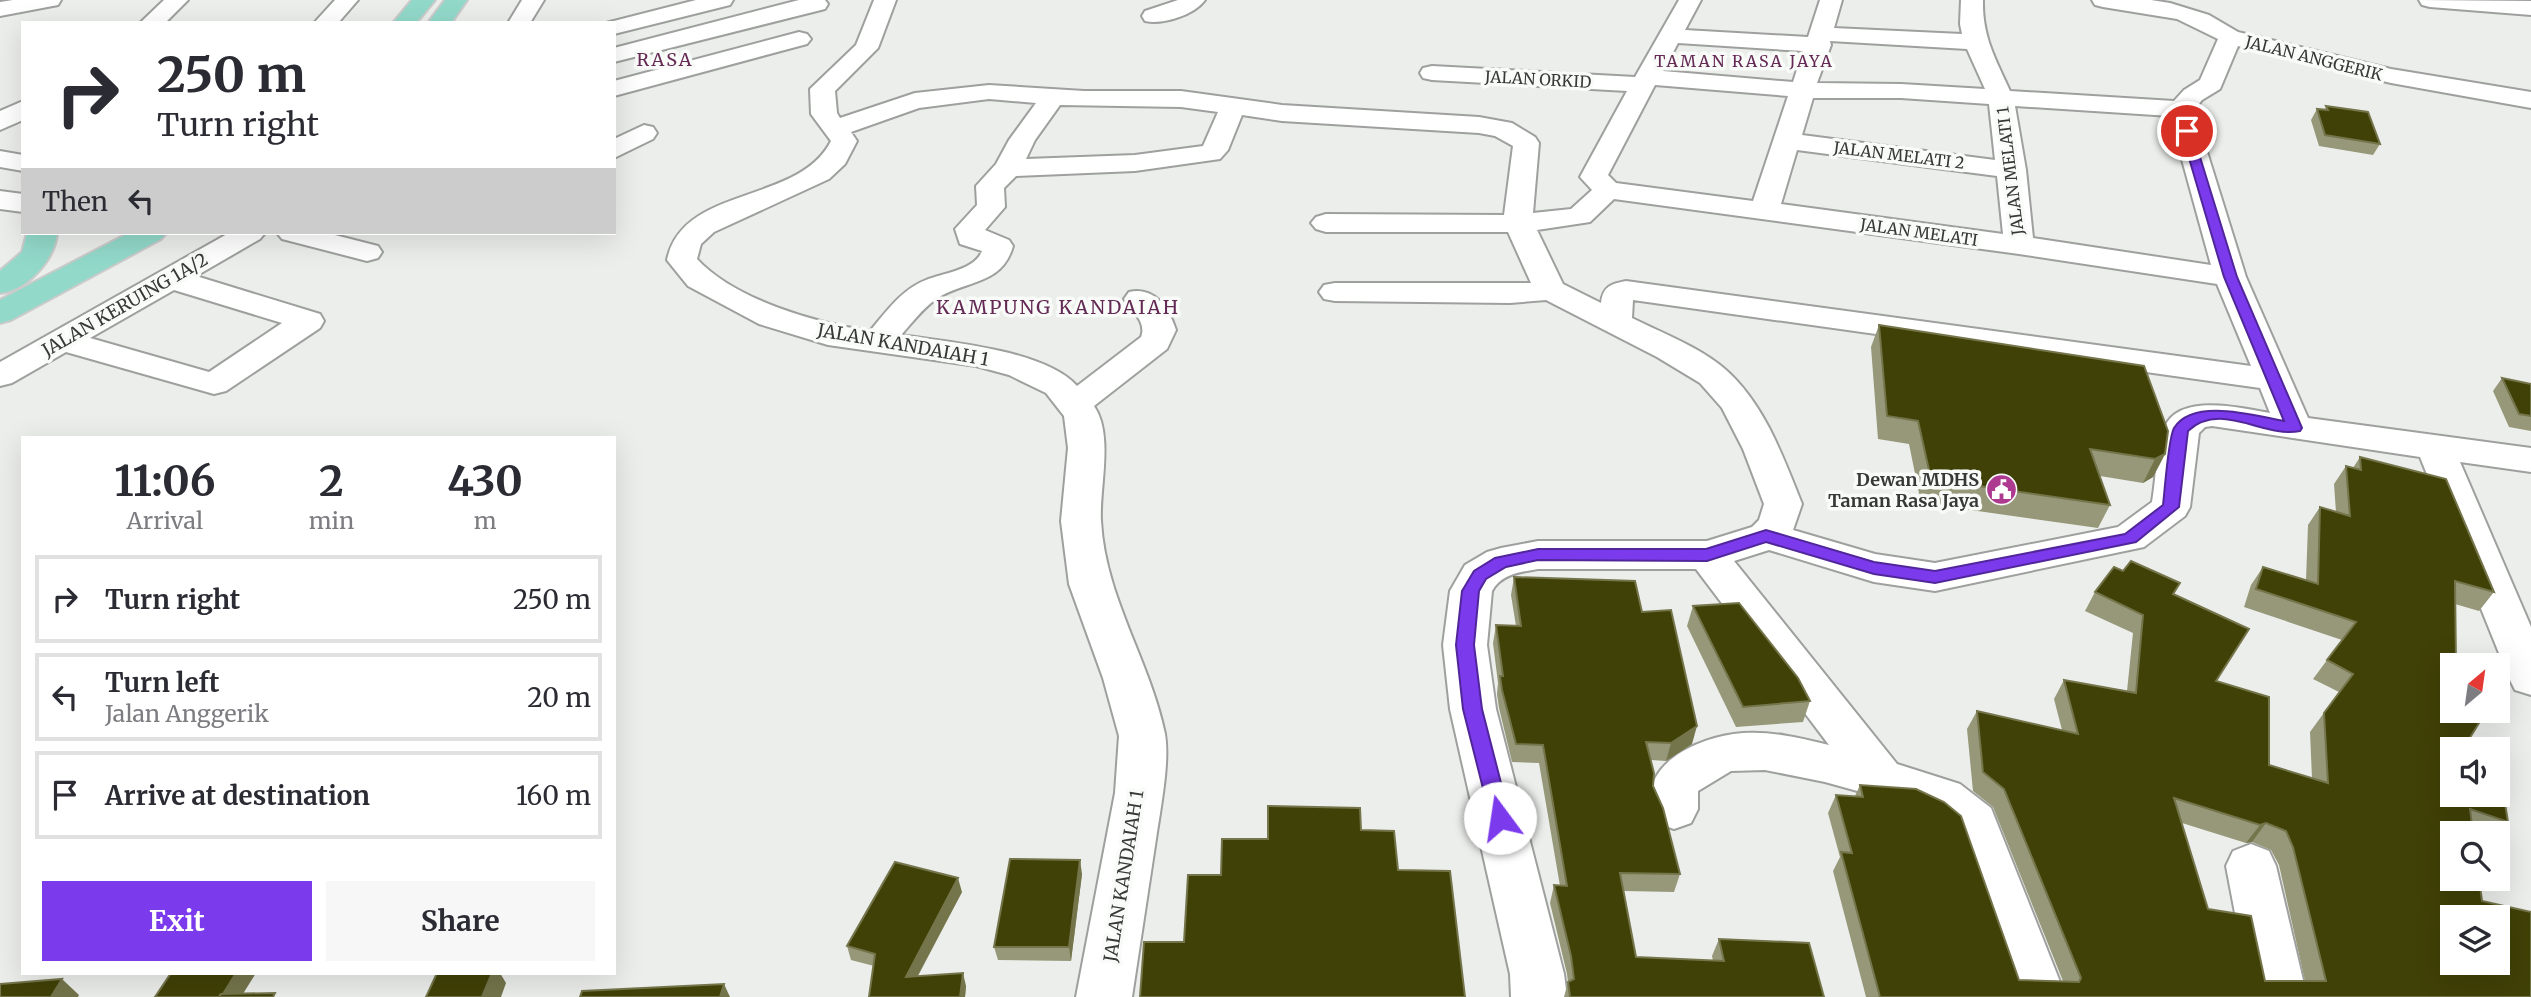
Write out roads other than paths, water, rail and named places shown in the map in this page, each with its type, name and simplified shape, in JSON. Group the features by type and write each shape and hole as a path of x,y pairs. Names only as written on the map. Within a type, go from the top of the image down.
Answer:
{"main road":[{"path":"406,21 424,0"},
{"path":"440,21 456,0"},
{"path":"1,294 42,246 42,235"},
{"path":"1,294 99,235"},
{"path":"1,294 145,235"}],"street":[{"path":"0,9 50,0"},
{"path":"152,21 177,0"},
{"path":"327,21 347,0"},
{"path":"520,21 533,0"},
{"path":"616,26 722,0"},
{"path":"616,54 817,4 810,0"},
{"name":"JALAN KANDAIAH 1","path":"885,0 866,48 822,89 824,114 837,128 844,141 842,152 829,165 804,182 741,207 709,224 688,240 682,260 699,279 770,317 828,335 979,356 1021,368 1058,386 1082,414 1086,448 1082,521 1090,584 1119,659 1142,736 1139,793 1104,997"},
{"path":"1153,16 1177,10 1194,0"},
{"path":"1326,223 1522,223 1580,216 1608,190 1594,177 1690,0"},
{"path":"1764,212 1831,0"},
{"name":"JALAN MELATI 1","path":"1972,0 1971,24 1976,42 2001,97 2012,170 2019,246"},
{"path":"2103,0 2190,14 2216,26 2230,37"},
{"path":"2430,0 2531,8"},
{"path":"616,88 799,39 766,17"},
{"path":"1671,36 1976,42"},
{"name":"JALAN ANGGERIK","path":"2181,109 2185,101 2211,83 2230,37 2391,76 2531,100"},
{"name":"JALAN ORKID","path":"1432,73 1804,90 1900,91 2181,109"},
{"path":"837,128 889,108 958,94 989,92 1053,97 1181,99 1282,113 1420,121 1503,130 1526,143 1527,157 1517,206 1539,273 1551,290 1712,376 1738,404 1761,449 1783,504 1777,525 1766,536 1707,555 1538,555 1501,562 1480,575 1471,591 1465,645 1473,709 1537,974 1539,997"},
{"path":"879,341 926,292 940,284 980,272 993,261 998,246 969,235 974,225 991,207 990,186 1008,168 1022,140 1053,97"},
{"path":"1008,168 1135,163 1210,153 1215,150 1233,107"},
{"path":"2181,109 2230,277 2294,428"},
{"path":"0,122 21,110"},
{"path":"616,127 644,133 616,149"},
{"name":"JALAN MELATI 2","path":"1787,141 2012,170"},
{"path":"0,159 21,163"},
{"name":"JALAN MELATI","path":"1608,190 2230,277"},
{"path":"0,200 21,203"},
{"name":"JALAN KERUING 1A/2","path":"0,376 247,235"},
{"path":"300,235 367,252"},
{"path":"63,341 214,384 308,321 172,278"},
{"path":"1335,292 1510,294 1551,290"},
{"path":"1615,322 1618,293 1626,290 2275,380"},
{"path":"1074,405 1155,342 1160,330 1157,320 1140,299"},
{"path":"1766,536 1874,568 1935,577 2008,565 2130,538 2171,507 2181,430 2194,418 2212,415 2531,460"},
{"path":"2435,448 2518,618 2531,678"},
{"path":"1707,555 1881,779"},
{"path":"1674,808 1672,792 1684,773 1726,753 1763,753 1816,761 1934,793 1960,806 1974,822 2038,997"},
{"path":"2251,866 2279,997"}],"place":[{"name":"Dewan MDHS Taman Rasa Jaya","path":"2002,490"}],"district":[{"name":"RASA","path":"665,60"},
{"name":"TAMAN RASA JAYA","path":"1744,61"},
{"name":"KAMPUNG KANDAIAH","path":"1058,307"}]}
